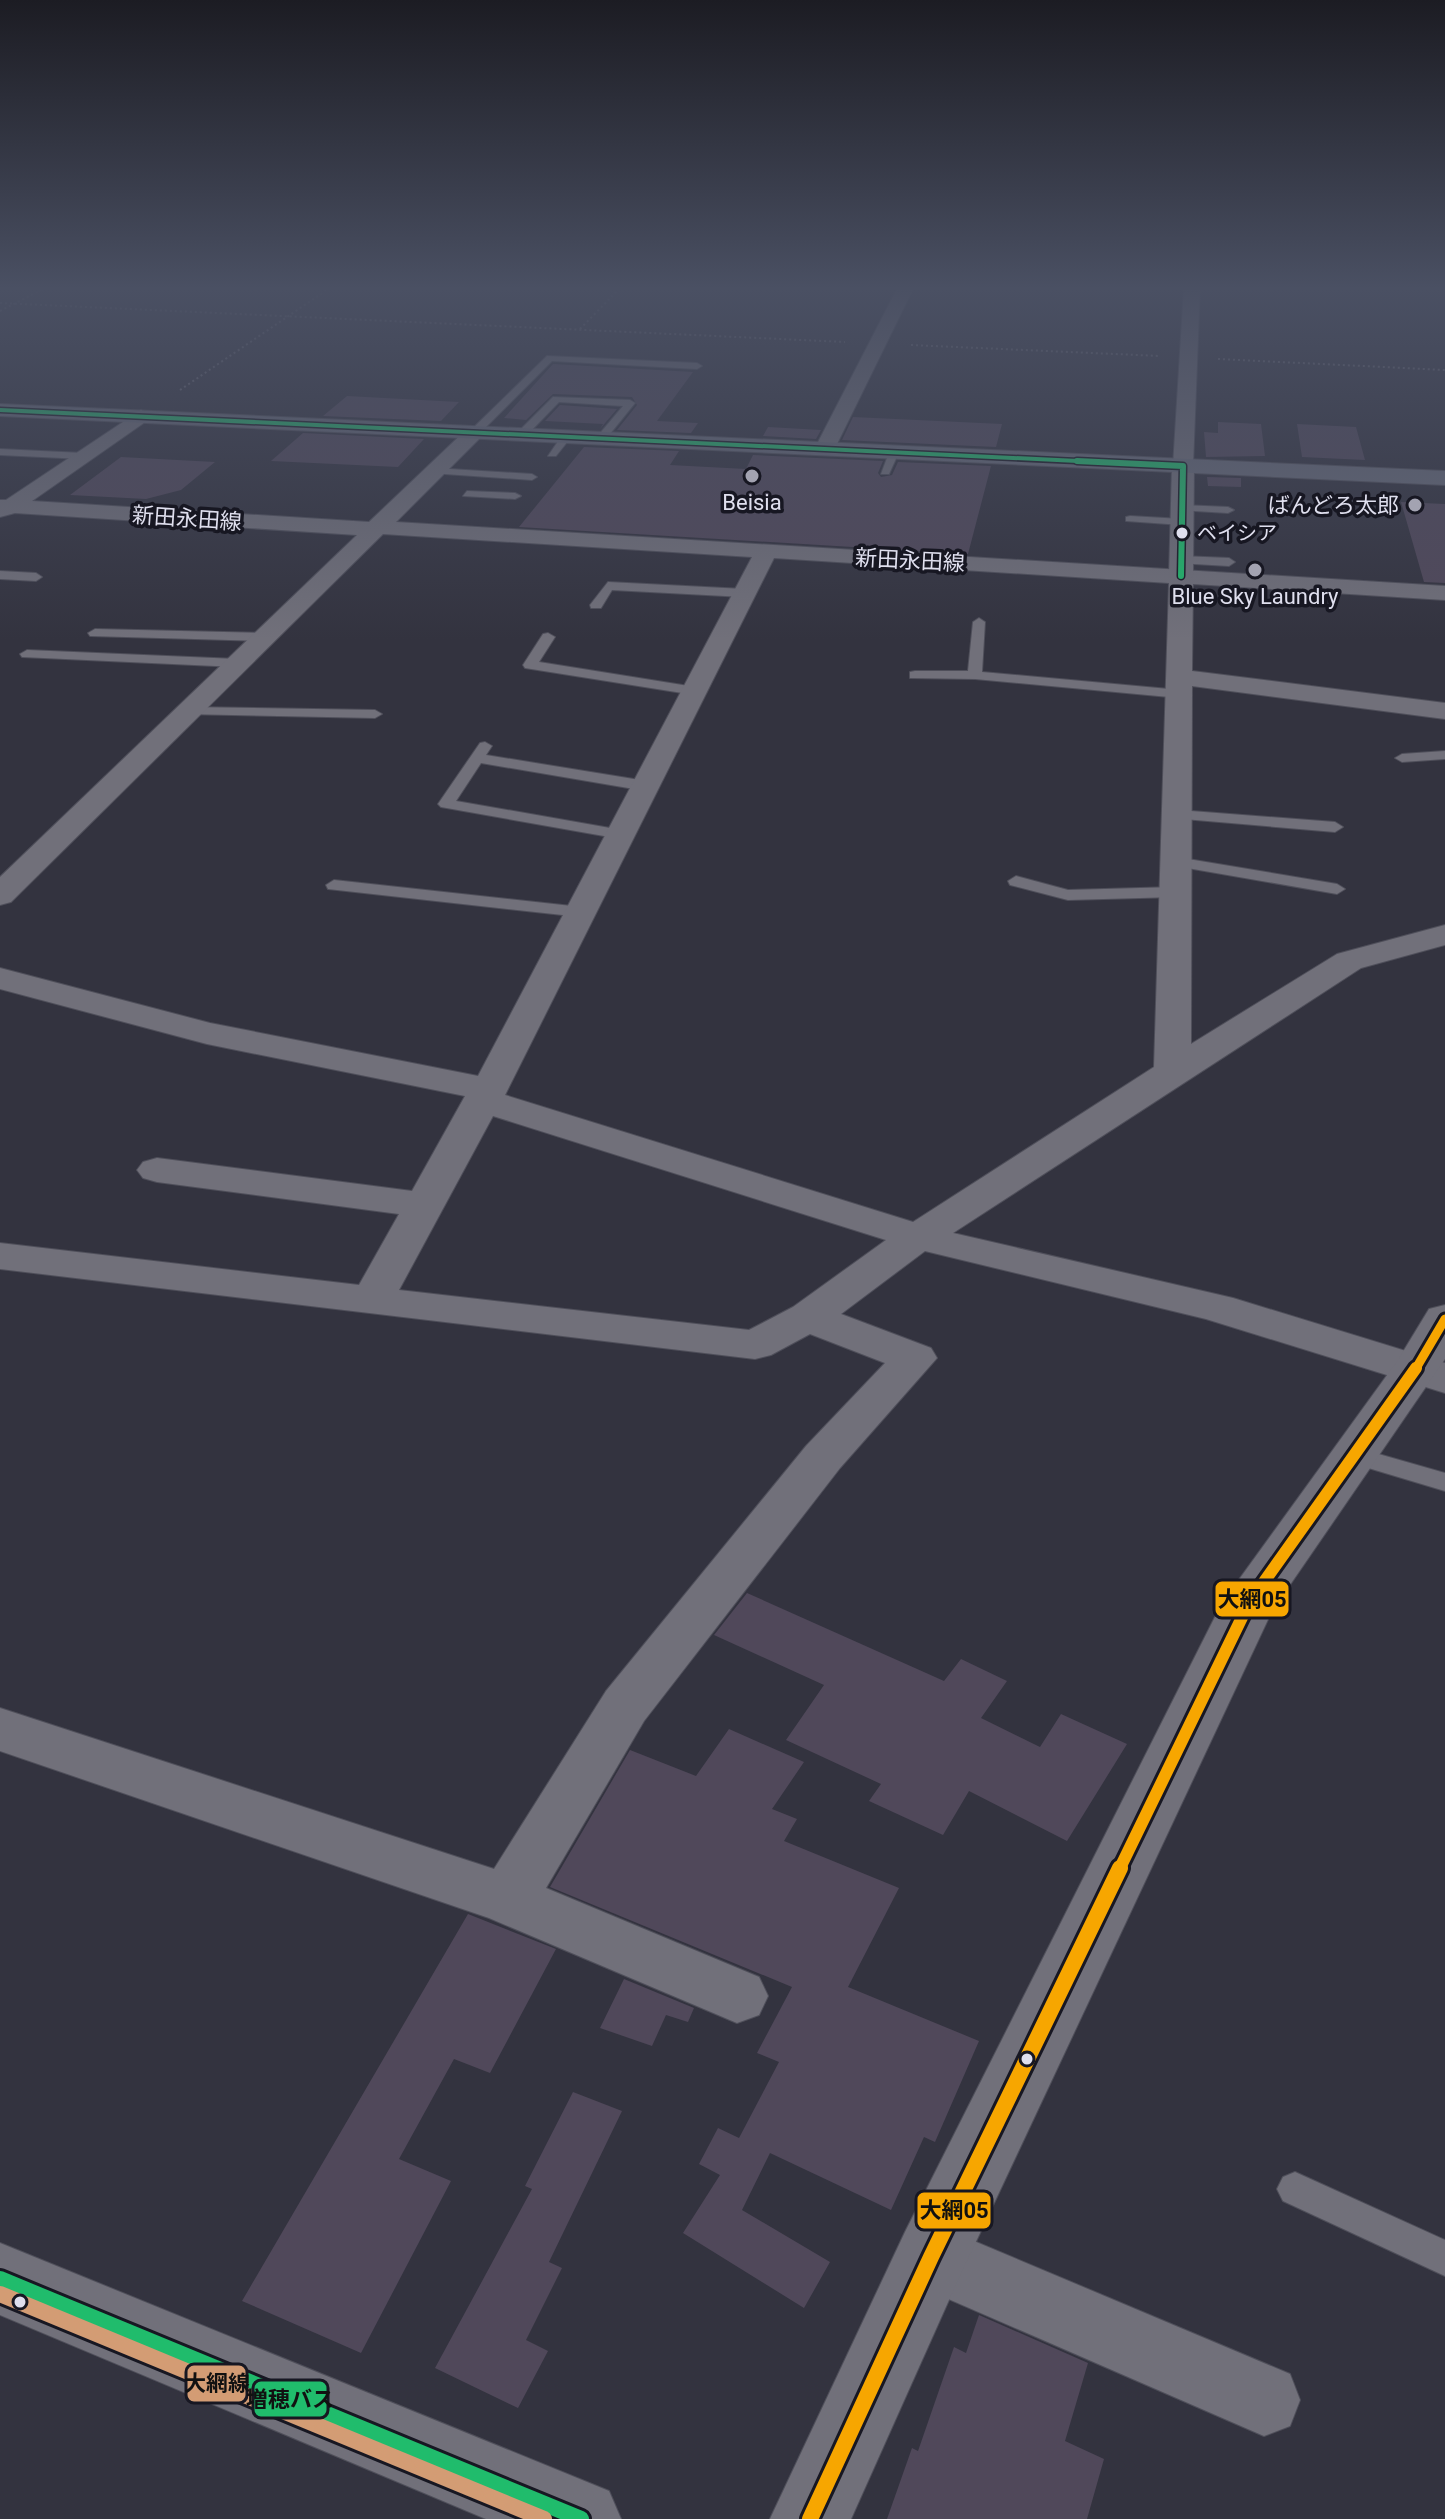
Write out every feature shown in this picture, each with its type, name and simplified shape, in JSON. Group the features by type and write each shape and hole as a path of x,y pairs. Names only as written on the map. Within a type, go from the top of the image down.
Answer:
{"highway":[{"path":"0,410 1445,478"}],"street":[{"path":"825,448 845,405"},
{"path":"1172,1071 1183,466 1187,405"},
{"path":"3,509 141,416"},
{"path":"0,895 475,432"},
{"name":"新田永田線","path":"3,509 766,552 1181,568 1445,593"},
{"path":"372,1299 504,1063 766,552"},
{"path":"1181,685 1445,711"},
{"path":"0,1256 755,1345 808,1317 918,1237 1172,1071 1349,961 1445,935"},
{"path":"0,978 207,1033 484,1094 918,1237 1218,1308 1436,1355 1354,1455 1249,1603 931,2257 810,2519"},
{"path":"157,1170 423,1205"},
{"path":"508,1899 625,1706 823,1457 915,1358 808,1317"},
{"path":"0,1729 508,1899 737,1996"},
{"path":"931,2257 1264,2400"},
{"path":"0,2279 581,2519"}],"lane":[{"path":"475,432 503,405"},
{"path":"522,434 551,405"},
{"path":"601,438 629,405"},
{"path":"552,454 567,436"},
{"path":"0,452 83,456"},
{"path":"885,472 894,452"},
{"path":"434,471 532,477"},
{"path":"467,494 515,496"},
{"path":"1130,519 1228,510"},
{"path":"1181,568 1229,562"},
{"path":"0,575 36,577"},
{"path":"596,605 608,586 744,593"},
{"path":"975,675 979,622"},
{"path":"95,633 263,637"},
{"path":"548,637 530,665 695,691"},
{"path":"27,654 237,663"},
{"path":"915,675 1181,685"},
{"path":"188,711 375,714"},
{"path":"621,834 446,804 481,752 646,786"},
{"path":"1402,758 1445,755"},
{"path":"1178,815 1335,827"},
{"path":"1016,881 1068,895 1176,877 1337,889"},
{"path":"334,885 581,912"},
{"path":"1354,1455 1445,1482"},
{"path":"1295,2189 1445,2258"}],"path":[{"path":"141,416 158,405"}],"building":[{"path":"337,405 457,405 441,421 323,416"},
{"path":"516,405 542,405 526,420 504,418"},
{"path":"560,405 617,409 600,429 603,424 545,421"},
{"path":"637,405 669,405 657,421 698,423 691,433 617,430"},
{"path":"853,417 1002,424 996,447 842,440"},
{"path":"1218,422 1261,424 1265,456 1206,457 1204,432 1218,433"},
{"path":"1297,424 1356,427 1365,460 1302,457"},
{"path":"768,427 821,430 816,439 763,436"},
{"path":"303,433 424,439 398,467 271,461"},
{"path":"584,447 679,451 670,465 746,469 753,455 883,461 878,473 881,477 892,475 898,462 991,466 968,554 519,527"},
{"path":"121,457 215,462 181,490 146,499 70,495"},
{"path":"1207,477 1241,478 1241,487 1208,486"},
{"path":"1401,502 1445,504 1445,583 1424,582"},
{"path":"747,1593 944,1681 961,1659 1007,1681 981,1718 1040,1747 1061,1714 1127,1744 1067,1841 969,1791 943,1835 869,1801 881,1784 786,1740 824,1685 714,1635"},
{"path":"729,1729 804,1762 772,1809 797,1819 784,1841 899,1888 848,1987 979,2041 935,2142 924,2137 891,2210 770,2153 742,2210 830,2262 804,2308 683,2233 720,2175 699,2164 718,2128 739,2138 779,2062 757,2053 792,1987 550,1887 630,1750 696,1776"},
{"path":"468,1914 556,1949 490,2073 454,2059 399,2159 451,2181 361,2353 242,2301"},
{"path":"624,1979 694,2008 688,2022 666,2015 652,2046 600,2028"},
{"path":"573,2092 622,2111 549,2262 562,2268 526,2340 548,2351 518,2408 435,2368 532,2189 525,2186"},
{"path":"979,2315 1088,2363 1065,2441 1104,2459 1087,2519 887,2519 912,2448 918,2451 954,2347 966,2353"}],"transit line":[{"name":"増穂バス","path":"0,410 1183,466"},
{"name":"増穂バス","path":"1181,576 1183,466"},
{"name":"大網05","path":"810,2519 931,2257 1249,1603 1417,1367 1445,1319"},
{"name":"増穂バス","path":"0,2279 581,2519"},
{"name":"大網線","path":"0,2294 544,2519"}],"place":[{"name":"Beisia","path":"752,476"},
{"name":"ばんどろ太郎","path":"1415,505"},
{"name":"ベイシア","path":"1182,533"},
{"name":"Blue Sky Laundry","path":"1255,570"}]}
